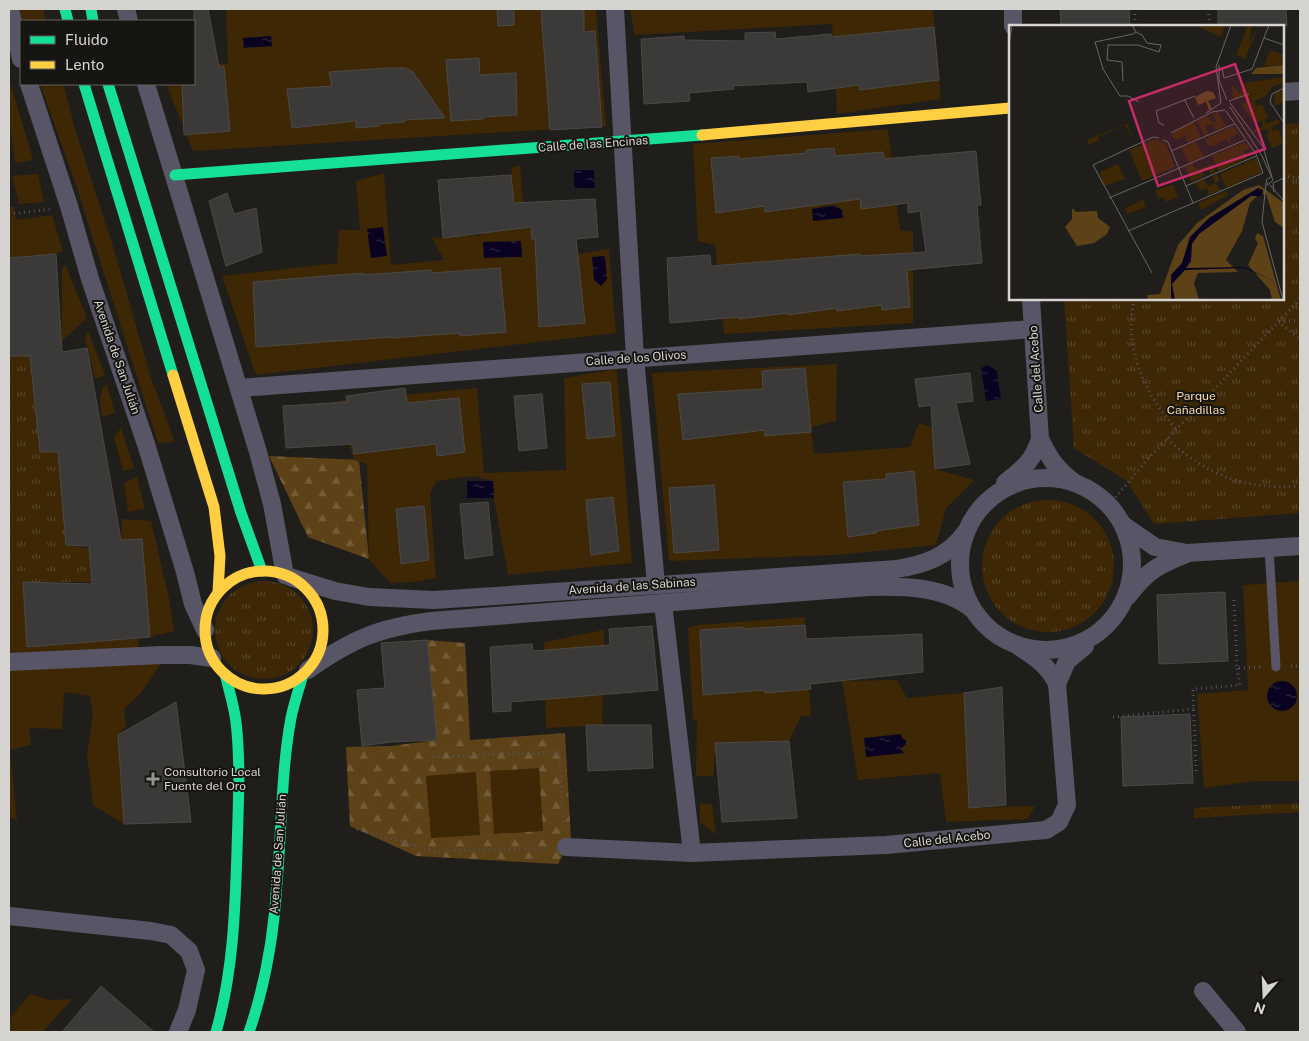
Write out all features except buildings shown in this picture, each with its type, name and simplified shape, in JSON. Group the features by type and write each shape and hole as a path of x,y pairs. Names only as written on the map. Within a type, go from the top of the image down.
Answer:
{"main road":[{"path":"84,85 214,507 220,556 218,593"},
{"path":"108,85 241,512 262,571"},
{"name":"Calle de las Encinas","path":"175,175 623,142 1009,108"},
{"path":"262,571 288,576 301,584 317,604 323,629 322,642 318,654 306,672 285,685 264,689 243,685 225,674 212,658 206,644 205,630 207,613 218,593 235,578 262,571"},
{"name":"Avenida de San Julián","path":"249,1032 259,1003 273,934 284,777 292,717 306,672"},
{"path":"216,1032 232,965 235,931 238,758 236,721 225,674"}],"street":[{"path":"10,9 20,54"},
{"path":"615,9 634,358 656,584"},
{"path":"1013,9 1013,25"},
{"name":"Avenida de San Julián","path":"29,85 69,206 90,279 146,444 193,604 205,630"},
{"path":"146,85 239,388 272,504 288,576"},
{"path":"1284,92 1300,91"},
{"name":"Calle del Acebo","path":"1031,300 1040,439 1053,463 1078,484"},
{"name":"Calle de los Olivos","path":"239,388 1033,329"},
{"name":"Calle del Acebo","path":"989,499 1028,464 1036,451 1040,439"},
{"path":"1057,684 1051,672 1018,646 997,635 979,619 972,609 958,576 961,547 965,533 979,509 989,499 1026,480 1053,478 1078,484 1100,497 1109,506 1122,525 1131,548 1132,573 1126,598"},
{"path":"1122,525 1155,547 1187,553 1300,546"},
{"name":"Avenida de las Sabinas","path":"288,576 335,591 376,598 434,600 897,569 930,561 940,556 949,551 965,533"},
{"path":"1018,646 1030,649 1054,650 1067,648 1092,638 1112,620 1137,583 1161,564 1187,553"},
{"name":"Avenida de las Sabinas","path":"306,672 341,647 356,639 405,624 899,586 952,596 964,602 972,609"},
{"path":"663,604 692,853"},
{"name":"Calle del Acebo","path":"566,848 692,853 886,845 1046,830 1059,822 1067,805 1057,684 1067,660 1092,638"},
{"path":"9,662 162,655 190,655 212,658"},
{"path":"9,916 150,931 171,935 189,951 196,970 187,1010 178,1032"},
{"path":"1203,991 1237,1032"}],"lane":[{"path":"1269,548 1276,666"}],"path":[{"path":"1135,9 1135,25"},
{"path":"1208,9 1210,25"},
{"path":"1284,176 1300,178"},
{"path":"9,214 69,206"},
{"path":"1109,506 1176,429 1300,299"},
{"path":"1134,300 1133,342 1143,380 1152,398 1176,429"},
{"path":"1279,322 1300,320"},
{"path":"1279,322 1300,339"},
{"path":"1167,439 1186,456 1207,469 1230,479 1254,485 1300,486"},
{"path":"1196,771 1193,689 1240,684 1237,668 1234,600"},
{"path":"1237,668 1300,666"},
{"path":"1113,717 1194,709"},
{"path":"357,829 434,852 566,848 558,752 433,757"}],"green space":[{"path":"17,9 43,9 46,20 21,20"},
{"path":"226,9 596,9 606,126 193,151 166,85 195,85 195,65 228,63"},
{"path":"630,9 933,9 941,99 837,114 832,24 635,35"},
{"path":"9,78 33,160 15,163 9,118"},
{"path":"40,85 63,85 151,378 175,442 158,443 77,188"},
{"name":"Parque Cañadillas","path":"1300,123 1300,513 1154,524 1127,481 1074,448 1064,300 1284,300 1284,124"},
{"path":"888,129 900,230 913,232 913,323 724,334 715,245 698,241 693,144"},
{"path":"520,165 524,217 531,219 532,239 549,238 572,255 609,249 616,333 256,375 222,276 337,263 339,230 360,230 356,181 384,173 391,265 444,260 432,238 481,235 483,221 487,222 488,233 516,229 511,175 512,168"},
{"path":"38,174 44,202 19,204 12,176"},
{"path":"9,207 14,207 16,220 52,215 63,251 56,254 9,258"},
{"path":"66,266 87,318 62,341 62,267"},
{"path":"88,331 105,375 95,379 85,338"},
{"path":"9,356 30,356 40,452 58,452 66,545 89,548 91,582 23,582 9,579"},
{"path":"837,364 836,421 811,427 814,454 910,447 919,423 933,428 935,469 974,480 946,508 936,545 836,555 669,561 652,373"},
{"path":"617,369 632,563 508,575 494,498 493,481 474,476 436,481 430,494 436,578 390,583 369,559 367,464 354,460 337,401 477,388 484,473 566,470 564,378"},
{"path":"107,385 115,413 102,417 100,399 103,386"},
{"path":"121,428 134,468 123,471 114,437"},
{"path":"269,456 359,460 369,559 308,537"},
{"path":"137,477 145,509 128,512 124,483"},
{"path":"1048,500 1061,501 1073,505 1095,519 1109,541 1113,553 1113,579 1109,591 1095,613 1073,627 1061,631 1048,632 1035,631 1023,627 1001,613 987,591 983,579 982,566 983,553 987,541 1001,519 1023,505 1035,501"},
{"path":"122,519 151,521 169,598 174,631 149,637 142,539 121,540"},
{"path":"9,579 23,582 28,647 138,638 140,660 161,664 140,694 124,709 126,726 118,735 124,824 93,805 87,754 93,713 90,696 64,692 62,729 29,728 31,745 10,750 17,821 9,817"},
{"path":"264,581 283,584 299,595 310,611 313,630 310,649 299,665 283,676 264,679 245,676 229,665 218,649 215,630 218,611 229,595 245,584"},
{"path":"1300,581 1300,781 1254,781 1204,788 1197,694 1248,690 1243,585"},
{"path":"805,617 811,716 801,716 789,741 716,743 713,776 696,776 697,720 693,720 688,628 698,625"},
{"path":"604,630 602,725 546,728 544,642"},
{"path":"427,640 465,643 470,740 565,733 571,840 558,864 416,856 350,826 346,747 391,746 437,740"},
{"path":"897,680 907,698 964,693 969,808 1035,806 1028,819 946,822 940,773 858,780 842,681"},
{"path":"539,768 543,831 494,834 490,771"},
{"path":"476,772 480,835 431,838 426,776"},
{"path":"700,803 712,804 716,835 700,822"},
{"path":"1300,803 1300,812 1194,818 1194,808"},
{"path":"30,994 51,1000 72,999 43,1032 9,1032 9,1019"}],"water":[{"path":"271,36 272,46 244,48 243,38"},
{"path":"574,170 594,170 595,188 574,188"},
{"path":"835,205 842,210 843,218 813,221 812,209"},
{"path":"383,227 387,256 371,258 367,229"},
{"path":"521,241 522,257 484,258 483,242"},
{"path":"605,256 607,279 601,286 594,280 592,257"},
{"path":"988,365 997,371 1001,399 986,401 981,368"},
{"path":"467,481 493,481 494,498 467,498"},
{"path":"1282,681 1293,685 1297,696 1293,707 1282,711 1271,707 1267,696 1271,685"},
{"path":"901,734 902,738 906,740 906,744 901,749 904,753 866,757 864,738"}],"traffic: fast":[{"path":"65,9 68,20"},
{"path":"91,9 93,20"},
{"path":"84,85 173,375"},
{"path":"108,85 241,513 262,571"},
{"path":"175,175 702,135"},
{"path":"216,1032 230,965 235,897 238,803 236,722 225,674"},
{"path":"249,1032 265,977 271,939 279,862 283,779 292,712 303,674"}],"traffic: slow":[{"path":"702,135 1009,108"},
{"path":"173,375 214,507 220,556 218,593"},
{"path":"264,571 287,575 306,588 319,607 323,630 319,653 306,672 287,685 264,689 241,685 222,672 209,653 205,630 209,607 222,588 241,575 264,571"}],"place":[{"name":"Consultorio Local Fuente del Oro","path":"153,779"}]}
